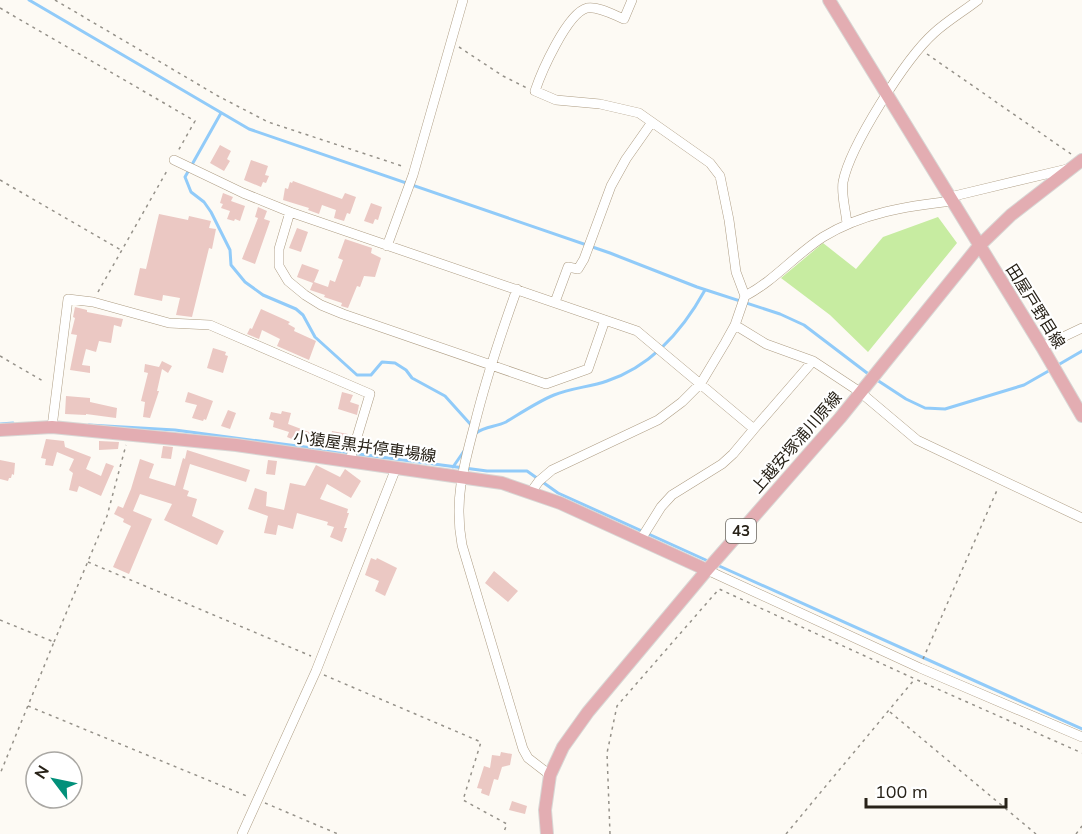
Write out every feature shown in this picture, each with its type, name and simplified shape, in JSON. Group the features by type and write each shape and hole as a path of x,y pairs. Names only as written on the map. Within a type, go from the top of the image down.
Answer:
{"main road":[{"name":"田屋戸野目線","path":"834,3 1082,416"},
{"name":"上越安塚浦川原線","path":"547,834 545,810 549,775 563,747 575,730 707,570 860,392 979,246 1011,215 1078,163"},
{"name":"小猿屋黒井停車場線","path":"0,430 52,427 236,445 502,483 560,503 707,570"}],"street":[{"path":"387,246 413,173 463,0"},
{"path":"531,492 538,481 552,470 658,420 682,402 701,383 735,325 745,296 736,272 720,176 710,163 639,113 619,107 556,100 535,91 546,61 572,21 581,12 588,8 596,9 624,19 632,0"},
{"path":"847,224 843,184 862,135 919,48 933,33 978,0"},
{"path":"555,302 568,267 578,269 584,259 611,186 626,159 652,122"},
{"path":"174,160 243,194 290,212 555,302 636,332 701,383 754,429"},
{"path":"745,296 763,286 821,238 847,224 899,207 951,199 1078,163"},
{"path":"290,212 279,249 279,266 288,281 305,295 343,314 489,365 546,384 567,378 588,369 605,320"},
{"path":"517,289 489,365 461,476 457,516 462,545 523,749 528,758 549,775"},
{"path":"52,427 68,299 93,302 169,323 210,325 370,394 350,460"},
{"path":"735,325 766,345 813,361 860,392 917,440 1082,518"},
{"path":"1042,347 1082,328"},
{"path":"641,539 661,507 672,495 722,464 733,454 813,361"},
{"path":"242,834 316,671 396,468"},
{"path":"707,570 920,668 1082,737"}],"path":[{"path":"56,0 218,96 268,122 413,173"},
{"path":"0,8 195,121 93,302"},
{"path":"451,42 503,76 535,91"},
{"path":"919,48 1078,163"},
{"path":"0,180 121,250"},
{"path":"0,356 44,381"},
{"path":"0,774 107,516 129,435"},
{"path":"786,834 915,679 1002,479"},
{"path":"88,562 320,660"},
{"path":"610,834 607,753 617,706 719,589 1082,753"},
{"path":"0,620 54,642"},
{"path":"316,671 481,742 463,800 507,824 503,834"},
{"path":"28,706 338,834"},
{"path":"890,711 1036,834"},
{"path":"1076,834 1082,826"}],"green space":[{"path":"938,217 957,243 868,352 830,315 781,278 823,243 856,269 883,237"}],"building":[{"path":"220,145 231,151 227,159 230,161 224,171 210,163"},
{"path":"251,160 268,166 265,175 269,176 261,187 244,180"},
{"path":"293,181 342,199 345,193 356,197 350,214 347,213 344,221 334,218 336,210 322,205 319,214 308,210 309,208 283,200 285,188 288,189 290,182"},
{"path":"223,193 233,197 231,201 245,206 240,221 227,219 230,211 221,208 223,204 220,203"},
{"path":"371,203 382,207 378,220 375,219 373,224 364,221"},
{"path":"258,207 267,211 264,219 270,221 255,264 242,259 258,218 255,217"},
{"path":"159,214 188,220 189,216 211,221 209,228 216,229 192,317 176,315 180,298 163,295 162,301 134,295 140,268 146,269"},
{"path":"297,228 308,232 301,252 289,248"},
{"path":"345,239 372,248 371,253 381,258 375,277 364,276 348,308 341,306 342,303 310,290 313,283 297,277 302,264 319,270 314,282 328,287 330,280 335,282 343,260 338,258"},
{"path":"75,307 87,310 87,312 123,319 121,327 114,325 111,343 99,341 96,352 86,349 82,365 90,366 90,373 70,370 77,335 71,334"},
{"path":"261,309 290,322 288,324 295,328 294,331 316,341 309,360 277,346 280,339 262,330 259,339 247,334 250,328 252,329"},
{"path":"213,348 226,352 225,355 228,356 223,373 207,368"},
{"path":"162,361 172,366 168,373 162,369 157,391 159,391 150,418 143,417 145,402 141,401 148,373 144,372 145,364 159,367"},
{"path":"188,392 213,401 206,420 192,418 197,405 185,402"},
{"path":"342,392 353,395 350,402 359,405 357,415 338,409"},
{"path":"66,396 90,398 90,402 117,408 116,418 65,414"},
{"path":"228,410 236,413 230,429 221,426"},
{"path":"282,411 291,413 288,424 317,435 314,442 300,438 299,442 287,437 289,432 273,427 274,421 269,419 271,412 281,414"},
{"path":"332,431 348,434 345,443 330,439"},
{"path":"46,439 64,441 65,447 91,457 86,469 101,476 106,463 114,466 101,496 79,486 77,492 69,490 73,473 69,470 74,459 57,452 53,466 45,465 46,459 41,458"},
{"path":"99,441 119,442 118,449 99,450"},
{"path":"163,446 173,447 171,459 161,458"},
{"path":"187,450 250,470 246,482 190,464 183,489 189,491 187,496 197,499 192,516 224,531 217,545 164,520 172,504 140,494 133,511 152,519 129,574 113,567 131,526 114,514 118,506 123,508 140,459 154,464 149,478 175,486"},
{"path":"0,460 15,463 14,475 12,474 8,481 0,479"},
{"path":"268,460 277,461 275,475 266,474"},
{"path":"316,465 340,477 345,469 361,481 351,498 327,484 320,499 348,509 347,513 349,513 344,528 347,528 342,542 330,537 334,527 327,525 328,522 297,513 293,529 278,525 276,535 264,533 268,516 248,509 255,488 267,492 266,506 284,510 290,483 305,486"},
{"path":"371,558 376,560 377,558 397,568 385,596 375,591 379,581 365,575"},
{"path":"494,571 518,591 508,602 485,583"},
{"path":"501,752 512,754 510,765 502,767 498,780 494,779 489,796 481,793 482,789 477,788 484,766 490,768 492,755 500,756"},
{"path":"512,801 527,806 525,814 509,810"}],"waterway":[{"path":"29,0 249,129 610,253 697,287 780,314 804,325 871,376"},
{"path":"221,113 185,177 191,192 204,202 211,212 230,250 231,265 245,282 263,295 296,309 303,315 315,337 357,375 371,375 382,362 395,363 406,370 412,378 445,396 472,426"},
{"path":"476,433 506,422 554,395 607,381 638,366 665,345 687,319 705,290"},
{"path":"1058,365 1082,351"},
{"path":"877,380 925,408 945,409 1024,385 1052,369"},
{"path":"0,424 13,423"},
{"path":"89,425 175,430 487,471 527,471 558,493 708,561"},
{"path":"453,467 464,451"},
{"path":"717,565 1082,729"}]}
